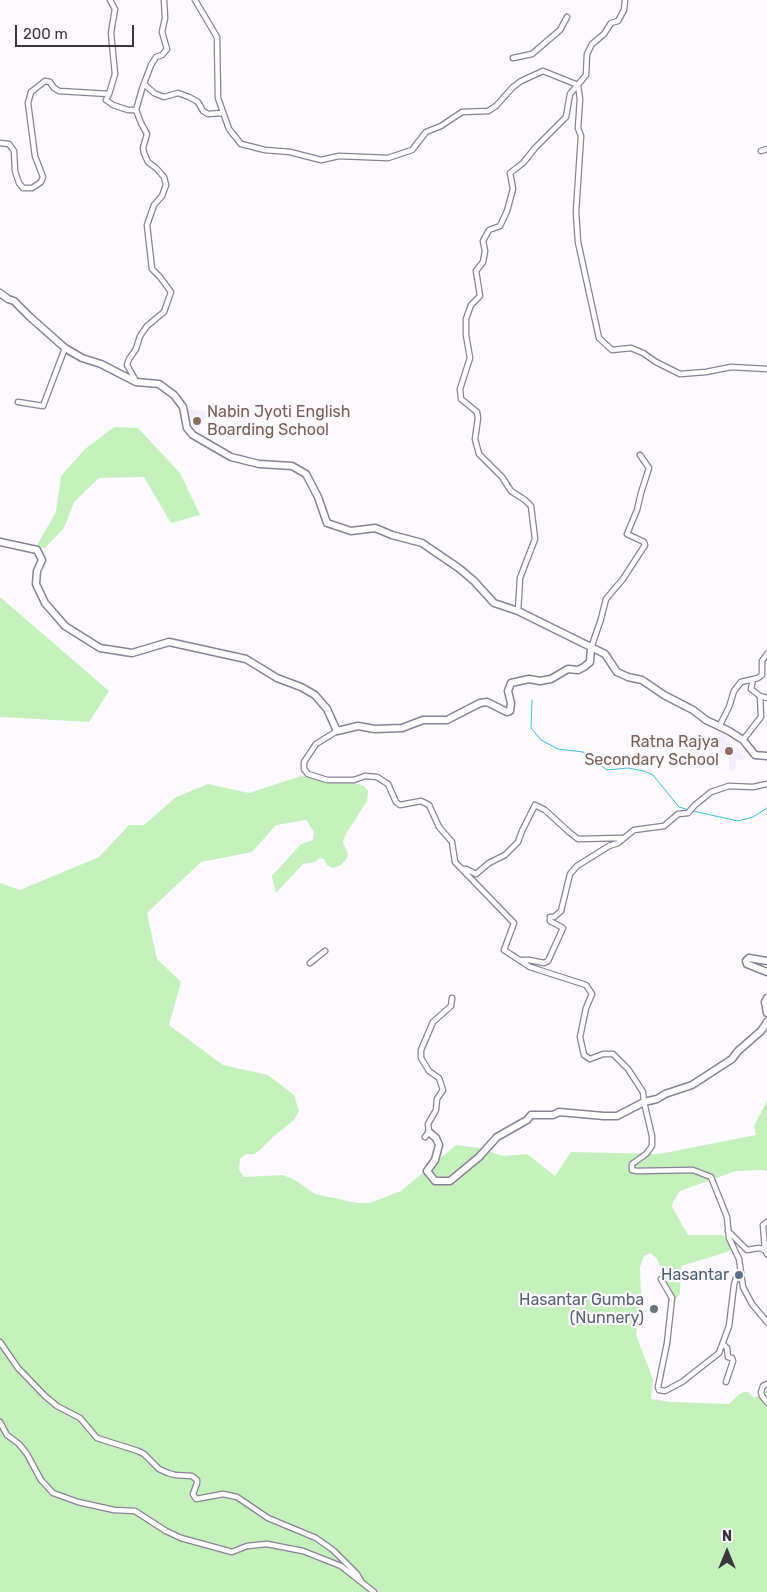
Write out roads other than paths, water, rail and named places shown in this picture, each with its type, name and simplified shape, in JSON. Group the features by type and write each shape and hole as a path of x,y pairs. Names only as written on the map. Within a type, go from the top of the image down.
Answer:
{"street":[{"path":"110,0 115,9 111,33 114,74 106,100 113,105 128,110 136,110"},
{"path":"136,382 127,365 129,359 147,326 164,312 171,292 152,270 147,225 154,205 162,196 166,185 164,177 148,162 144,153 143,148 147,134 140,123 136,110 151,65 156,57 162,55 167,49 162,32 165,18 164,0"},
{"path":"195,0 217,37 218,98 229,129 241,144 265,150 307,155 321,160 338,156 388,158 412,150 426,132 441,126 462,112 488,111 496,106 512,87 543,71 578,85"},
{"path":"518,611 520,578 535,539 531,506 511,492 502,477 480,454 475,439 477,412 461,399 460,389 470,358 466,335 466,320 471,305 480,296 476,282 476,271 483,262 485,251 483,241 489,230 500,226 507,211 513,189 510,174 524,163 535,148 566,117 570,94 586,75 587,54 592,44 604,34 611,23 618,20 624,10 625,0"},
{"path":"513,58 532,54 560,30 568,17"},
{"path":"0,143 9,144 14,151 15,170 19,183 23,188 32,188 41,182 43,177 36,162 32,142 28,103 31,92 45,81 50,82 59,91 109,94"},
{"path":"144,84 154,93 164,97 178,93 189,97 198,102 203,111 208,114 222,113"},
{"path":"578,85 580,98 578,128 581,136 576,212 578,242 599,338 612,350 631,348 680,374 706,372 731,367 767,369"},
{"path":"761,151 767,149"},
{"path":"0,292 8,299 14,301 65,348 82,358 101,364 136,382 158,384 174,395 183,407 187,428 193,434 231,457 259,464 292,466 306,474 318,497 328,523 351,531 375,528 422,543 460,569 494,603 518,611 605,654 618,672 628,677 642,680 743,740 756,755 767,756"},
{"path":"18,402 43,406 65,348"},
{"path":"640,455 649,468 637,510 627,534 644,542 645,545 623,579 606,599 590,648 590,662 578,670 568,669 551,678 540,680 529,678 511,683 508,691 511,703 510,711 507,712 487,702 480,703 447,720 423,720 402,728 375,729 358,726 337,731 316,744 304,762 304,769 308,774 327,780 354,780 365,776 377,777 388,784 396,802 400,805 421,802 429,805 439,827 452,842 455,862 514,924 504,950 530,967 586,985 592,994 586,1008 580,1037 584,1055 590,1059 603,1054 613,1054 628,1069 644,1092 652,1146 646,1154 632,1164 632,1170 637,1172 694,1170 711,1177 726,1217 729,1238 739,1259 743,1287 747,1296 767,1322"},
{"path":"0,542 37,550 42,560 37,571 36,584 45,603 65,626 100,648 132,653 169,642 246,659 277,678 301,687 315,695 327,709 337,731"},
{"path":"720,727 734,691 741,682 758,678 762,675 762,660 767,654"},
{"path":"752,679 752,689 760,696 767,698"},
{"path":"743,740 761,717 760,696"},
{"path":"761,717 767,717"},
{"path":"522,960 544,964 548,961 563,928 550,921 550,917 554,917 561,911 570,874 577,866 609,846 618,843 634,830 664,826 678,814 688,813 712,792 729,786 753,787 767,784"},
{"path":"463,869 476,874 489,863 505,855 518,842 535,805 545,810 578,838 623,838"},
{"path":"310,963 325,951"},
{"path":"767,961 749,958 746,961 747,964 767,972"},
{"path":"452,998 451,1006 433,1022 421,1050 421,1058 429,1070 439,1078 443,1090 437,1099 436,1110 428,1124 427,1134 436,1138 439,1146 435,1160 427,1171 435,1181 450,1181 480,1157 497,1137 527,1120 531,1115 553,1115 559,1112 617,1116 644,1102 657,1099 665,1094 692,1085 732,1060 738,1051 761,1031 767,1022"},
{"path":"767,998 765,1002 767,1013"},
{"path":"766,1252 763,1225 767,1222"},
{"path":"727,1230 747,1250 759,1248 766,1252"},
{"path":"661,1279 672,1298 667,1343 658,1386 659,1390 665,1391 682,1382 719,1353 729,1326 736,1278 740,1272"},
{"path":"0,1342 18,1368 45,1396 57,1406 80,1418 97,1438 138,1451 144,1454 159,1469 168,1473 192,1476 197,1480 193,1494 196,1499 223,1494 238,1497 268,1518 316,1538 333,1550 357,1574 361,1581"},
{"path":"723,1344 727,1348 728,1356 733,1361 726,1382"},
{"path":"767,1384 763,1386 761,1392 767,1402"},
{"path":"0,1422 7,1435 19,1444 27,1454 42,1480 53,1493 78,1502 114,1510 135,1511 149,1518 166,1531 181,1538 232,1552 247,1546 267,1544 303,1550 341,1566 374,1592"}],"waterway":[{"path":"532,700 531,728 541,740 558,749 583,752 607,770 628,768 653,775 679,807 689,810"},
{"path":"693,811 738,821 753,817 767,808"}],"place":[{"name":"Nabin Jyoti English Boarding School","path":"197,421"},
{"name":"Ratna Rajya Secondary School","path":"729,751"},
{"name":"Hasantar","path":"739,1275"},
{"name":"Hasantar Gumba (Nunnery)","path":"654,1309"}]}
